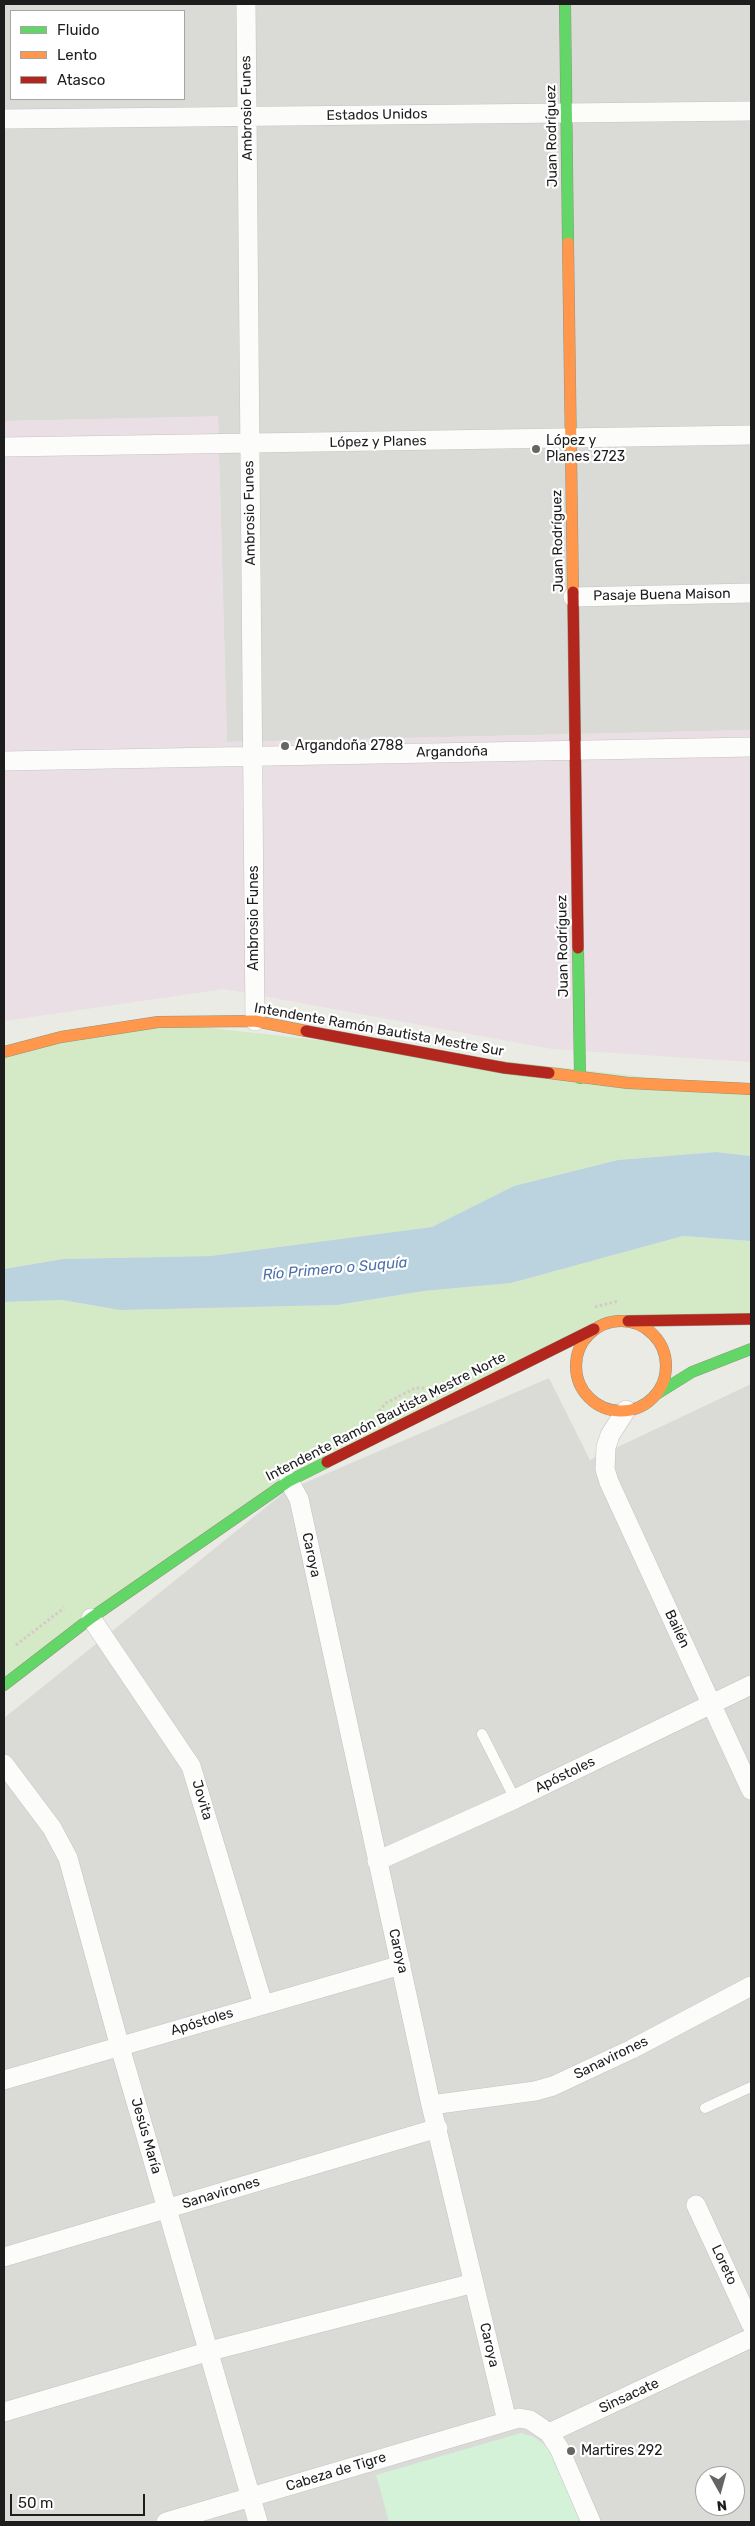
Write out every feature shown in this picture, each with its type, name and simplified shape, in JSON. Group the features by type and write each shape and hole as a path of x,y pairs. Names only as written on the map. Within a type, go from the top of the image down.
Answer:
{"main road":[{"name":"Juan Rodríguez","path":"565,4 580,1078"},
{"name":"Intendente Ramón Bautista Mestre Sur","path":"4,1052 61,1037 158,1022 255,1021 505,1068 628,1083 751,1089"},
{"path":"751,1319 619,1321 606,1323 594,1329 584,1340 577,1353 576,1368 579,1382 586,1395 598,1405 612,1410 626,1410 642,1405 692,1372 751,1349"},
{"path":"619,1321 632,1323 646,1329 657,1339 664,1352 666,1368 662,1382 655,1395"},
{"name":"Intendente Ramón Bautista Mestre Norte","path":"4,1684 92,1618 289,1481 594,1329"}],"street":[{"name":"Ambrosio Funes","path":"246,4 255,1021"},
{"name":"Estados Unidos","path":"4,120 751,111"},
{"name":"López y Planes","path":"4,447 751,435"},
{"name":"Pasaje Buena Maison","path":"573,597 751,593"},
{"name":"Argandoña","path":"4,761 751,747"},
{"name":"Bailén","path":"626,1410 610,1435 604,1457 605,1468 751,1790"},
{"name":"Caroya","path":"289,1481 299,1499 432,2105 507,2421"},
{"name":"Jovita","path":"92,1618 191,1766 263,2004"},
{"name":"Apóstoles","path":"378,1861 516,1799 751,1685"},
{"name":"Jesús María","path":"4,1764 52,1828 68,1858 120,2047 210,2351 258,2522"},
{"name":"Apóstoles","path":"4,2080 401,1965"},
{"name":"Sanavirones","path":"432,2105 535,2091 553,2086 632,2049 751,1986"},
{"name":"Sanavirones","path":"4,2257 438,2128"},
{"name":"Loreto","path":"696,2205 751,2324"},
{"path":"4,2412 210,2351 474,2283"},
{"name":"Sinsacate","path":"549,2433 751,2338"},
{"path":"507,2421 519,2418 530,2420 549,2433 559,2448 591,2522"},
{"name":"Cabeza de Tigre","path":"166,2522 507,2421"}],"lane":[{"path":"482,1734 516,1799"},
{"path":"706,2108 751,2087"}],"shaded area":[{"path":"4,4 751,4 751,730 227,742 218,417 4,421"},
{"path":"218,416 227,742 751,730 751,1062 552,1049 224,989 4,1021 4,421"},
{"path":"549,1378 590,1460 751,1384 751,2522 4,2522 4,1718 286,1491"}],"green space":[{"path":"158,1022 751,1089 751,1156 716,1152 618,1160 514,1186 432,1227 210,1256 63,1259 4,1269 4,1052"},
{"path":"683,1236 751,1241 751,1325 632,1323 594,1329 289,1481 4,1685 4,1302 62,1300 120,1310 337,1305 424,1291 511,1283"},
{"path":"521,2433 534,2437 549,2448 582,2522 389,2522 376,2475"}],"water":[{"name":"Río Primero o Suquía","path":"716,1152 751,1156 751,1241 683,1236 511,1283 424,1291 337,1305 120,1310 62,1300 4,1302 4,1269 63,1259 210,1256 432,1227 514,1186 618,1160"}],"traffic: fast":[{"path":"565,4 568,243"},
{"path":"578,948 580,1078"},
{"path":"655,1395 692,1372 751,1349"},
{"path":"4,1685 91,1618 289,1481 327,1462"}],"traffic: slow":[{"path":"568,243 573,592"},
{"path":"4,1052 61,1037 158,1022 255,1021 306,1031"},
{"path":"549,1073 628,1083 751,1089"},
{"path":"621,1321 638,1325 653,1334 662,1349 666,1366 662,1383 653,1398 638,1407 621,1411 604,1407 589,1398 580,1383 576,1366 580,1349 589,1334 604,1325 621,1321"}],"traffic: jam":[{"path":"573,592 578,948"},
{"path":"306,1031 505,1068 549,1073"},
{"path":"628,1321 751,1319"},
{"path":"327,1462 594,1329"}],"place":[{"name":"López y Planes 2723","path":"536,449"},
{"name":"Argandoña 2788","path":"285,746"},
{"name":"Martires 292","path":"571,2451"}]}
